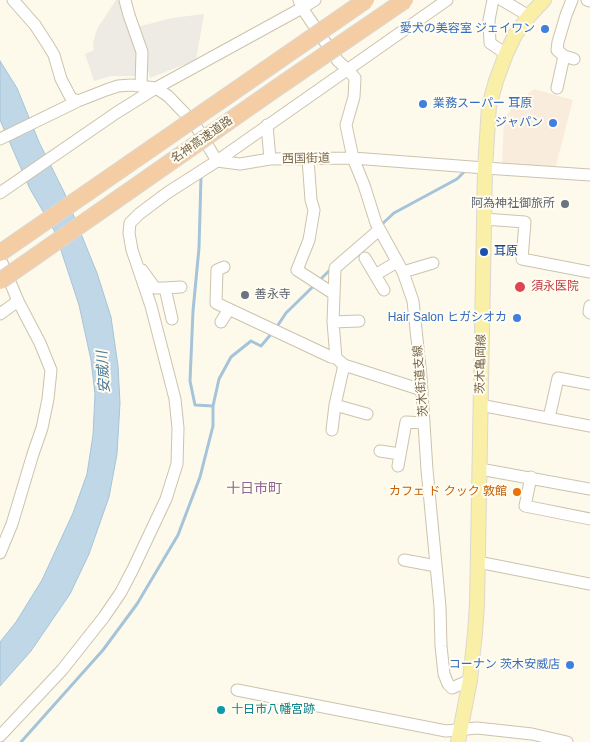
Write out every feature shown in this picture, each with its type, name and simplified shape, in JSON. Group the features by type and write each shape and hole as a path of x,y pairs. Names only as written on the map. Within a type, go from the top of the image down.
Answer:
{"highway":[{"name":"名神高速道路","path":"0,252 366,0"},
{"name":"名神高速道路","path":"0,281 278,86 405,0"}],"main road":[{"name":"茨木亀岡線","path":"460,736 470,680 476,625 485,168 489,106 496,81 515,35 544,0"}],"street":[{"path":"13,0 35,25 48,45 54,55 61,79 71,98 78,101"},
{"path":"125,0 142,52 141,86"},
{"path":"0,193 116,113 156,88 301,4 315,0"},
{"path":"0,736 62,670 104,617 121,592 166,499 177,464 178,428 175,398 151,306 132,250 129,233 130,223 167,193 217,161 447,0"},
{"path":"493,0 489,20 490,43 506,54"},
{"path":"502,0 529,16"},
{"path":"557,88 569,57 556,50 572,0"},
{"path":"301,4 338,61 347,69"},
{"name":"茨木街道支線","path":"347,69 355,78 354,97 346,125 353,158 376,223 400,267 413,301 440,607 441,646 446,680 452,688 470,680"},
{"path":"0,139 62,108 106,90 118,86 141,86 156,88 168,96 194,123 217,161"},
{"path":"267,125 270,160"},
{"name":"西国街道","path":"217,161 240,164 270,160 353,158 590,175"},
{"path":"308,159 311,200 314,210 309,240 297,270 334,294"},
{"path":"484,219 525,222 522,259 590,272"},
{"path":"332,430 340,362 333,322 335,268 379,230"},
{"path":"0,258 51,370 42,428 12,524 0,553"},
{"path":"365,258 384,290"},
{"path":"136,263 155,288 181,287"},
{"path":"375,275 400,267 433,263"},
{"path":"224,267 217,270 216,303 340,362 422,390"},
{"path":"166,288 172,319"},
{"path":"0,314 18,301"},
{"path":"590,306 590,313"},
{"path":"221,322 229,309"},
{"path":"333,322 359,321"},
{"path":"549,418 558,378 590,384"},
{"path":"335,405 367,414"},
{"path":"480,405 590,426"},
{"path":"398,466 406,422 424,423"},
{"path":"380,451 400,454"},
{"path":"480,468 590,489"},
{"path":"531,477 525,506 590,519"},
{"path":"404,560 436,566"},
{"path":"478,562 590,584"},
{"path":"237,690 446,731 460,736 477,728 532,734 567,742"}],"shaded area":[{"path":"116,0 122,0 137,44 138,76 111,76 94,81 85,54 94,50 93,43 97,29"},
{"path":"204,14 196,60 150,78 137,27 172,18"},
{"path":"534,89 573,100 555,169 502,166 504,119 515,104"}],"water":[{"name":"安威川","path":"0,61 17,88 39,142 64,192 97,273 111,317 118,366 120,403 117,454 109,497 89,554 70,594 31,651 0,686 0,642 16,622 42,580 73,513 87,474 93,435 95,394 91,360 79,305 55,232 30,189 0,120"}],"waterway":[{"path":"381,225 394,213 457,179 465,171"},
{"path":"201,177 199,248 193,311 190,381 195,405 213,406"},
{"path":"276,328 286,313 331,269"},
{"path":"21,742 103,650 137,604 178,535 200,477 213,426 213,406 219,379 231,357 251,341 261,346 272,333"}],"place":[{"name":"愛犬の美容室 ジェイワン","path":"545,29"},
{"name":"業務スーパー 耳原","path":"423,104"},
{"name":"ジャパン","path":"553,123"},
{"name":"阿為神社御旅所","path":"565,204"},
{"name":"耳原","path":"484,252"},
{"name":"須永医院","path":"520,287"},
{"name":"善永寺","path":"245,295"},
{"name":"Hair Salon ヒガシオカ","path":"517,318"},
{"name":"カフェ ド クック 敦館","path":"517,492"},
{"name":"コーナン 茨木安威店","path":"570,665"},
{"name":"十日市八幡宮跡","path":"221,710"}],"district":[{"name":"十日市町","path":"254,489"}]}
